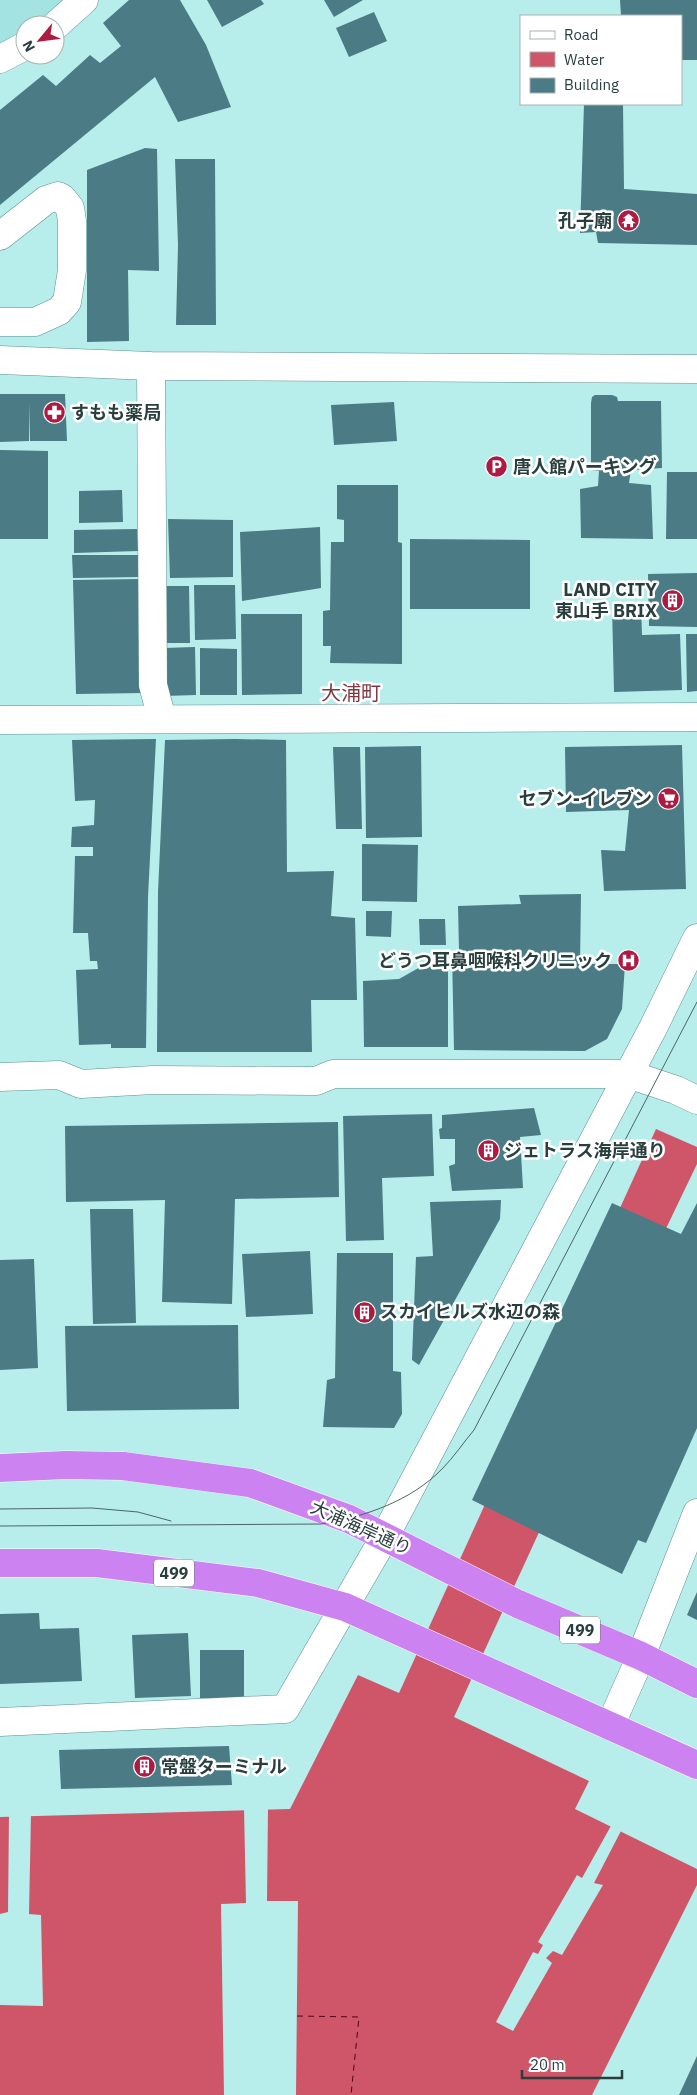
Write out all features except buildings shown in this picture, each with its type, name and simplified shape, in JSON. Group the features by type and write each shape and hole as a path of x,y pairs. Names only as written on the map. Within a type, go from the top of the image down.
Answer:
{"highway":[{"name":"大浦海岸通り","path":"0,1468 66,1465 123,1466 250,1483 349,1519 518,1604 641,1656 697,1684"},
{"name":"499","path":"0,1563 97,1563 248,1582 345,1607 697,1765"}],"street":[{"path":"65,17 84,0"},
{"path":"0,59 15,51"},
{"path":"0,236 51,197 62,198 70,208 73,248 66,302 59,311 35,322 0,322"},
{"path":"0,360 151,366 697,369"},
{"path":"151,366 153,685 162,719"},
{"path":"0,720 697,716"},
{"path":"0,1722 285,1709 384,1538 654,1028 697,938"},
{"path":"0,1076 59,1076 81,1084 153,1080 316,1081 333,1074 628,1074 676,1090 697,1100"},
{"path":"610,1726 641,1656 697,1513"}],"shaded area":[{"path":"0,0 66,0 49,15 15,15 15,37 0,45"}],"water":[{"path":"656,1129 697,1147 697,1164 660,1241 552,1504 454,1717 589,1781 575,1809 697,1869 697,1885 592,2095 0,2095 0,1817 290,1809 358,1675 399,1693"}],"pier":[{"path":"268,1807 267,1901 298,1901 296,2095 224,2095 221,1904 246,1903 244,1808"},
{"path":"9,1814 31,1814 29,1914 41,1915 43,2006 0,2005 0,1914 8,1912"},
{"path":"612,1824 622,1829 594,1883 603,1885 562,1955 553,1951 546,1958 552,1963 513,2031 496,2022 533,1952 538,1954 543,1945 538,1942 577,1875 582,1878"}],"ferry route":[{"path":"297,2016 359,2017 351,2095"}],"tram line":[{"path":"0,1526 321,1524 354,1517 386,1506 401,1499 430,1480 474,1430 697,1002"},
{"path":"0,1509 92,1508 138,1512 171,1521"}],"place":[{"name":"孔子廟","path":"628,221"},
{"name":"すもも薬局","path":"55,413"},
{"name":"唐人館パーキング","path":"497,467"},
{"name":"LAND CITY 東山手 BRIX","path":"673,600"},
{"name":"セブン-イレブン","path":"668,799"},
{"name":"どうつ耳鼻咽喉科クリニック","path":"628,961"},
{"name":"ジェトラス海岸通り","path":"488,1151"},
{"name":"スカイヒルズ水辺の森","path":"364,1312"},
{"name":"常盤ターミナル","path":"145,1767"}],"district":[{"name":"大浦町","path":"351,693"}]}
